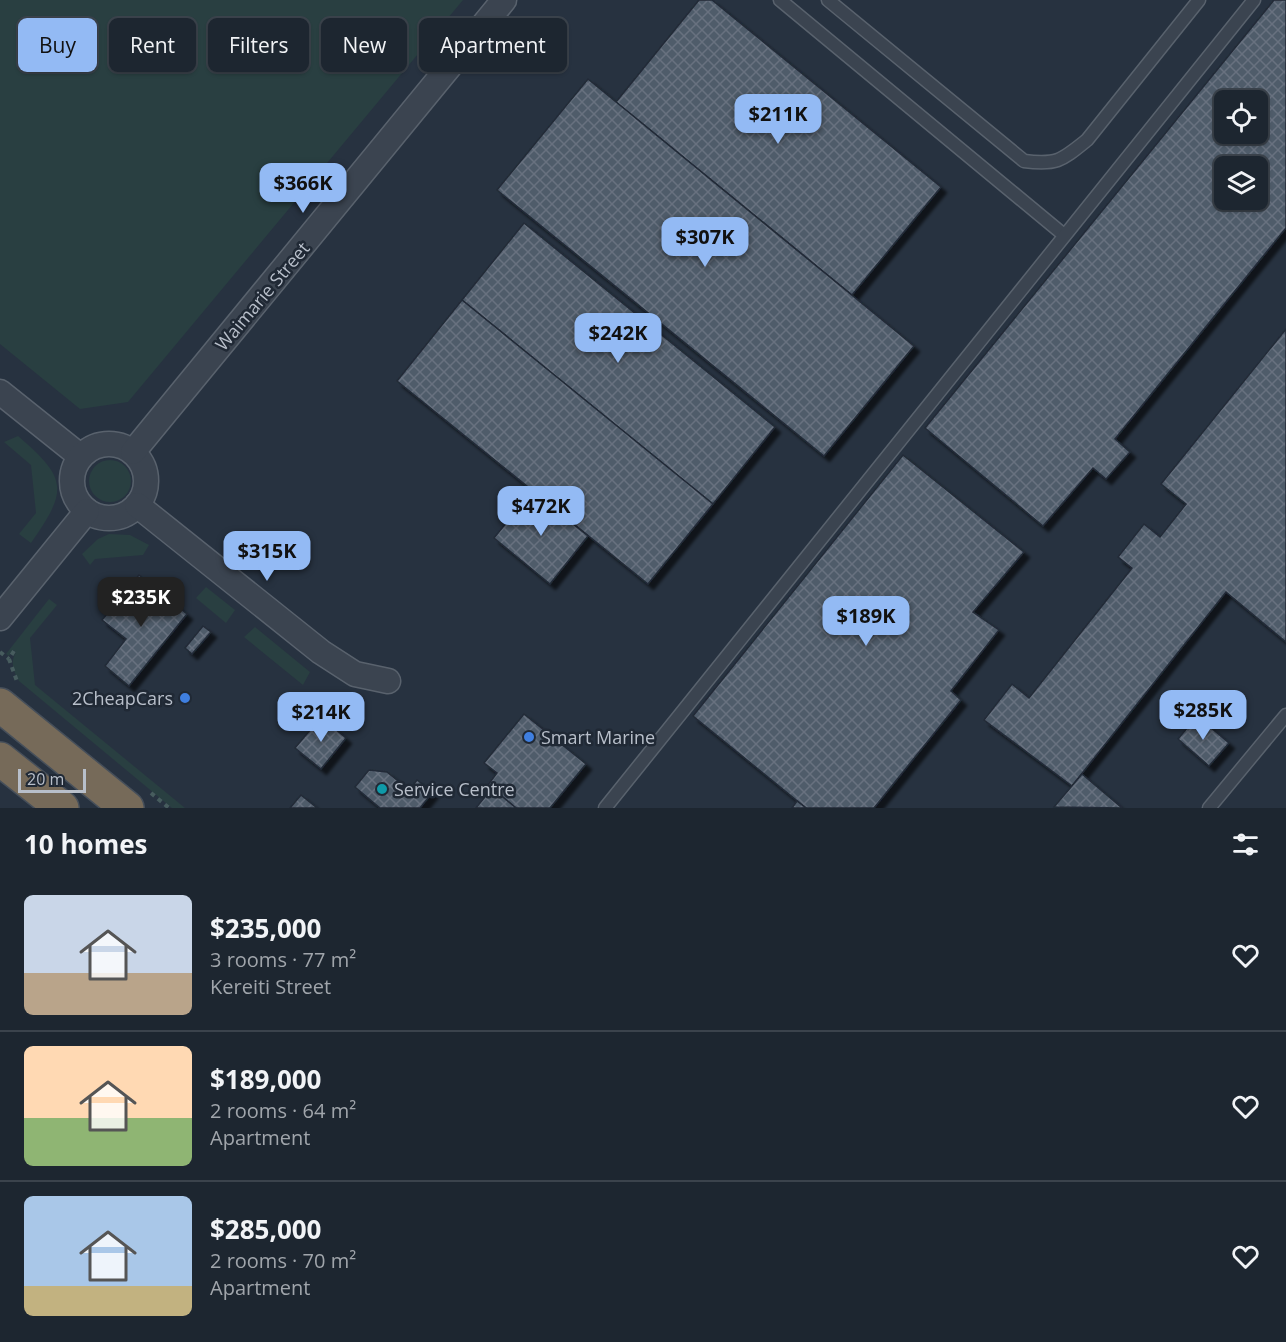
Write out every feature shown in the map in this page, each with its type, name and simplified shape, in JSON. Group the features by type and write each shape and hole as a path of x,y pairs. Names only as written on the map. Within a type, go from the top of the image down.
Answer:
{"highway":[{"path":"0,705 127,808"},
{"path":"0,759 62,808"}],"street":[{"name":"Waimarie Street","path":"133,452 504,0"},
{"path":"0,392 80,456"},
{"path":"100,444 123,446 133,452 141,462 146,474 146,486 137,505 124,515 111,518 87,511 80,504 72,485 72,475 80,456 100,444"},
{"path":"137,505 321,652 355,674 388,681"},
{"path":"0,618 87,511"}],"lane":[{"path":"780,0 1064,235"},
{"path":"828,0 1024,160 1049,164 1068,156 1087,140 1199,0"},
{"path":"605,808 1254,0"},
{"path":"1209,808 1286,715"}],"path":[{"path":"0,652 9,659"}],"green space":[{"path":"0,0 463,0 448,18 419,18 419,53 407,67 407,18 321,18 321,72 403,72 128,402 80,409 0,344"},
{"path":"18,436 46,463 54,475 57,486 52,510 31,543 19,534 36,513 31,465 4,442"},
{"path":"110,460 125,466 131,481 125,496 110,502 95,496 89,481 95,466"},
{"path":"109,534 130,535 149,545 143,555 95,559 90,565 82,554 98,539"},
{"path":"206,587 235,610 226,623 196,598"},
{"path":"49,599 57,605 30,638 35,685 185,808 172,808 19,681 13,666 16,652 13,650 9,656 6,654"},
{"path":"255,627 310,672 303,685 244,637"}],"building":[{"path":"699,0 712,0 941,187 852,295 616,102"},
{"path":"1274,0 1286,0 1286,228 1115,439 1130,452 1106,479 1093,468 1043,526 925,428"},
{"path":"588,79 914,346 824,456 497,190"},
{"path":"524,223 775,427 713,504 462,300"},
{"path":"462,300 713,504 648,584 397,381"},
{"path":"1286,329 1286,642 1226,592 1072,786 984,720 1012,684 1029,698 1132,568 1118,557 1144,524 1160,537 1186,504 1161,484"},
{"path":"903,455 1024,552 973,612 999,630 951,691 961,700 874,808 806,808 693,716"},
{"path":"532,491 588,536 550,584 494,538"},
{"path":"139,575 187,614 129,686 105,666 126,639 102,620"},
{"path":"203,626 211,632 192,654 185,648"},
{"name":"Smart Marine","path":"524,714 586,764 550,808 516,808 488,785 497,773 484,763"},
{"path":"1197,716 1229,743 1209,766 1178,739"},
{"path":"321,717 346,738 321,769 295,748"},
{"name":"Service Centre","path":"369,770 387,772 409,790 417,780 433,792 420,808 380,808 355,787"},
{"path":"1082,774 1122,808 1054,807"},
{"path":"492,788 516,808 476,808"},
{"path":"301,795 317,808 290,808"},
{"path":"797,801 806,808 792,808"}],"place":[{"name":"2CheapCars","path":"185,698"},
{"name":"Smart Marine","path":"529,737"},
{"name":"Service Centre","path":"382,789"}]}
